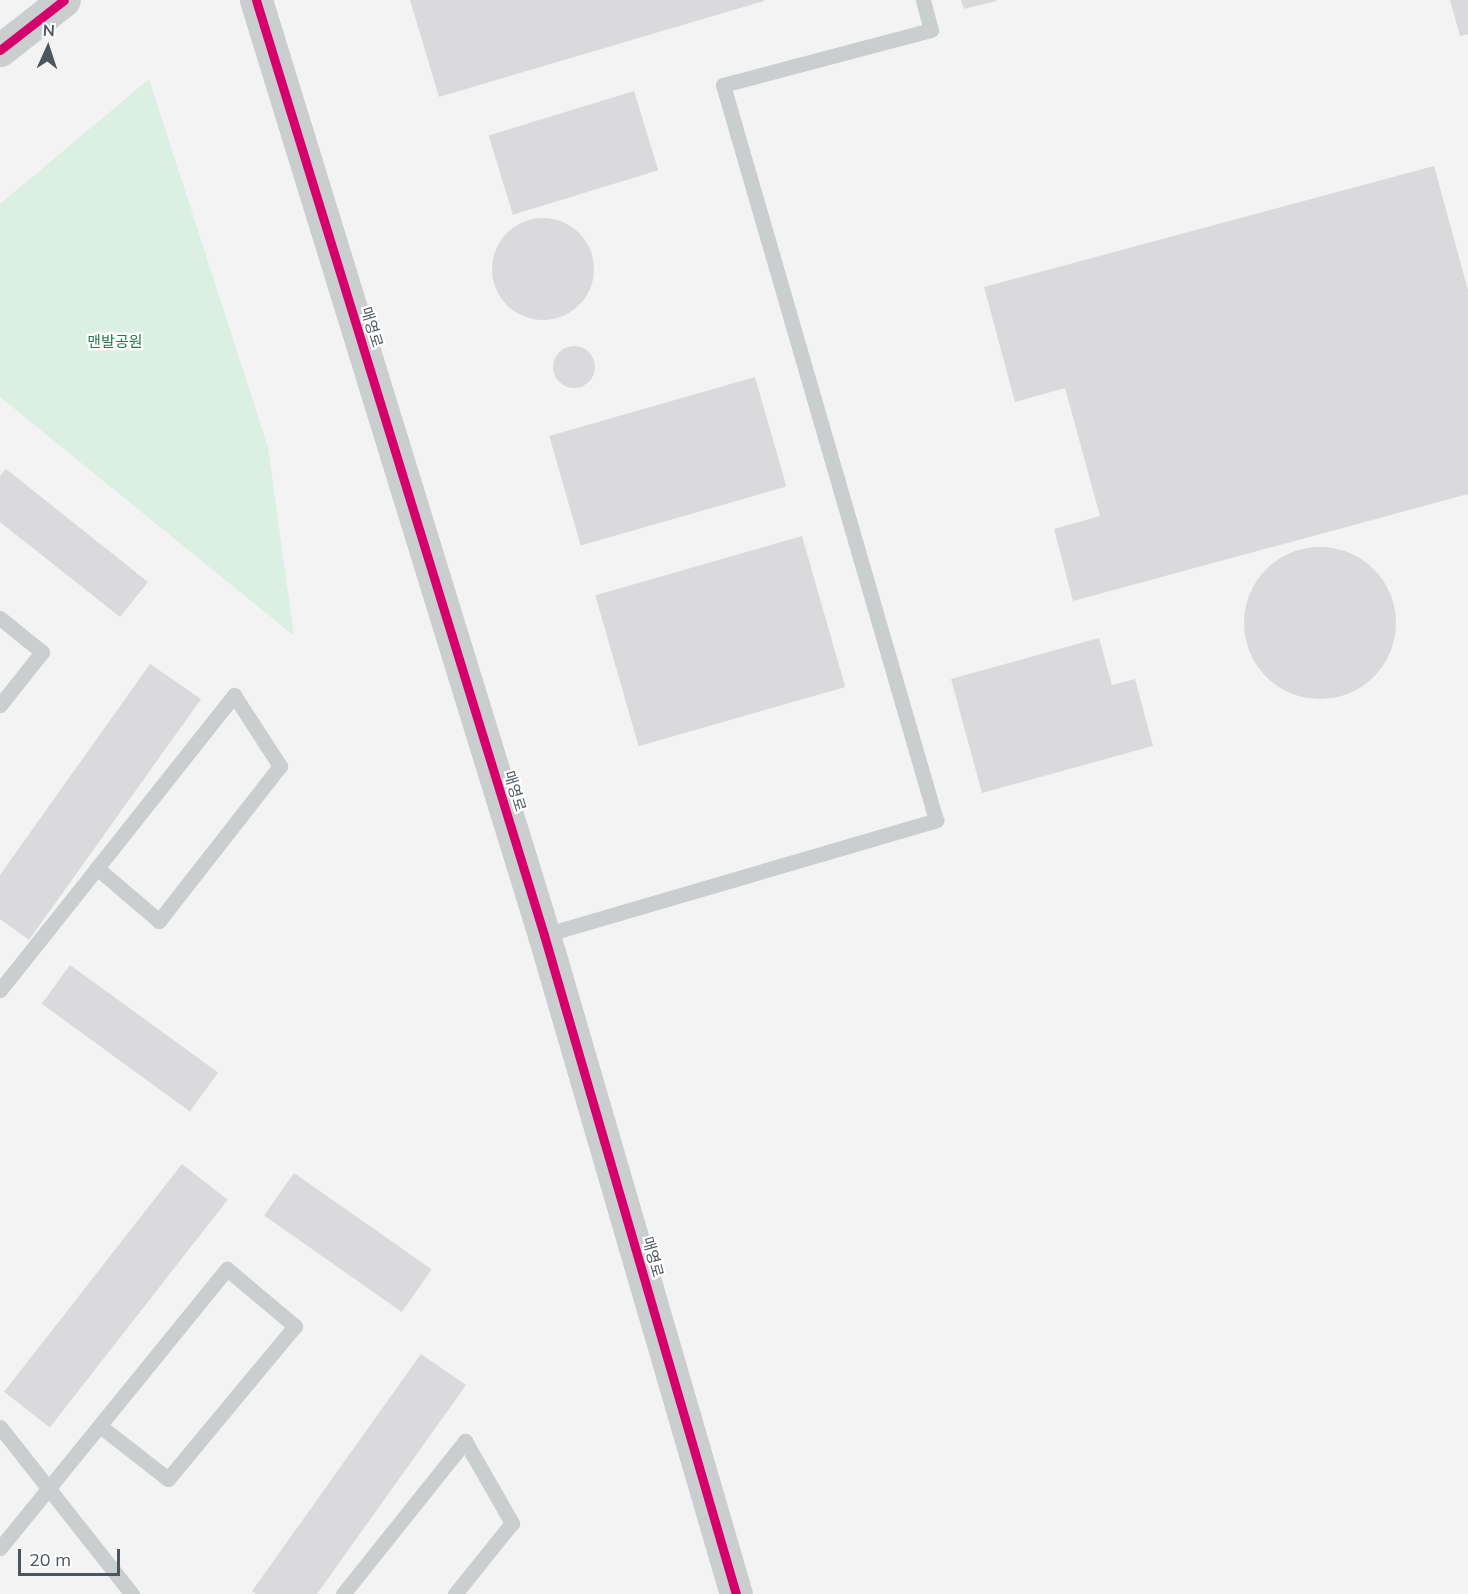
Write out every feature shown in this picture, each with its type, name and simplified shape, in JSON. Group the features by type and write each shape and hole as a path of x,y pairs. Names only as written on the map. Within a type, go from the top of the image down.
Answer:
{"street":[{"path":"0,50 64,0"},
{"name":"매영로","path":"256,0 544,935 736,1594"}],"lane":[{"path":"544,935 936,820 723,85 931,30 923,0"},
{"path":"0,618 42,652 0,705"},
{"path":"0,990 234,695 280,766 159,921 97,868"},
{"path":"0,1548 227,1269 295,1326 168,1479 100,1426"},
{"path":"0,1427 132,1594"},
{"path":"343,1594 465,1441 512,1523 455,1594"}],"green space":[{"name":"맨발공원","path":"149,79 268,447 294,636 0,397 0,204"}],"building":[{"path":"410,0 764,0 764,1 439,97"},
{"path":"961,0 996,0 996,1 964,9"},
{"path":"1450,0 1468,0 1468,34 1460,36"},
{"path":"634,91 658,170 513,215 489,135"},
{"path":"1434,166 1468,290 1468,494 1073,601 1054,529 1100,516 1065,388 1015,402 984,287"},
{"path":"543,218 563,222 579,233 590,249 594,269 590,289 579,305 563,316 543,320 523,316 507,305 496,289 492,269 496,249 507,233 523,222"},
{"path":"574,346 582,347 589,352 594,359 594,375 589,382 582,387 574,388 566,387 559,382 554,375 553,367 554,359 559,352 566,347"},
{"path":"755,377 786,487 581,546 549,436"},
{"path":"6,469 148,582 120,617 0,522 0,476"},
{"path":"802,536 845,687 639,746 595,595"},
{"path":"1320,547 1349,552 1374,569 1391,594 1396,623 1391,652 1374,677 1349,694 1320,699 1291,694 1266,677 1249,652 1244,623 1249,594 1266,569 1291,552"},
{"path":"1099,638 1112,685 1135,679 1153,746 982,793 951,679"},
{"path":"150,664 201,699 29,940 0,919 0,875"},
{"path":"70,965 218,1073 190,1111 42,1004"},
{"path":"182,1164 228,1200 50,1427 4,1392"},
{"path":"294,1173 432,1269 402,1312 264,1216"},
{"path":"421,1354 466,1385 317,1594 256,1594 252,1591"}],"cycle path":[{"path":"0,50 64,0"},
{"path":"256,0 544,935 736,1594"}]}
